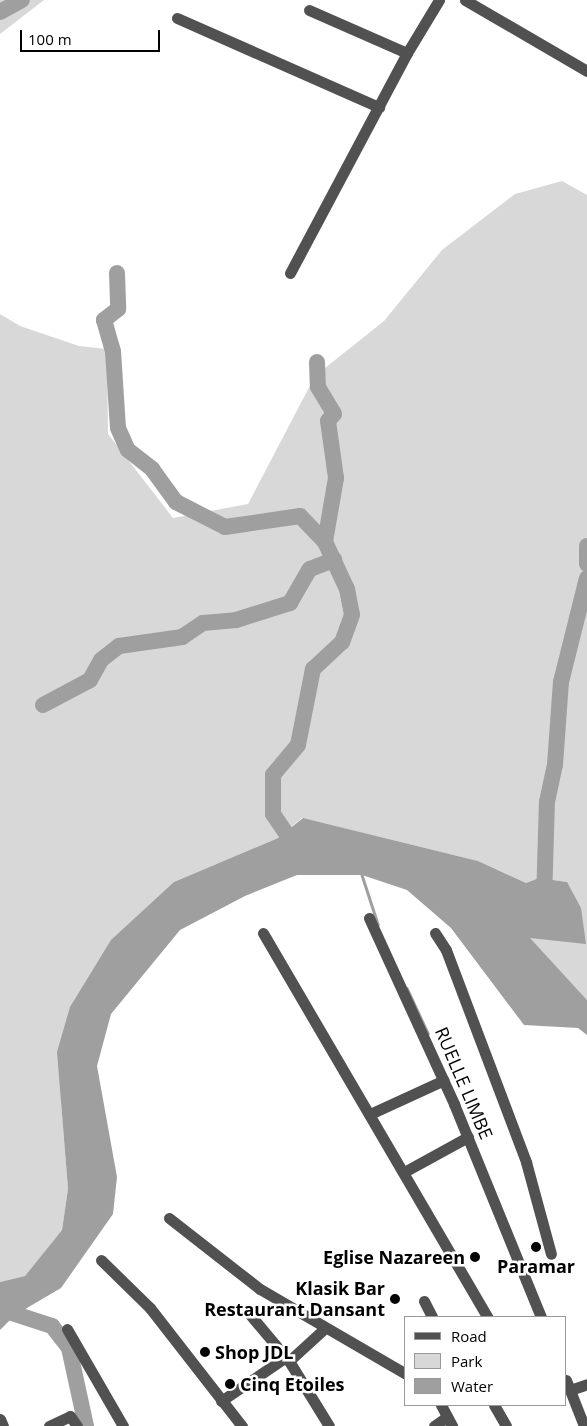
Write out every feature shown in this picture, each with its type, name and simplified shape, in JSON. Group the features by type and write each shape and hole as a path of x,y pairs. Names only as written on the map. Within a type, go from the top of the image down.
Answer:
{"street":[{"path":"290,273 407,53 439,0"},
{"path":"464,0 587,70"},
{"path":"309,10 407,53"},
{"path":"177,18 378,107"},
{"name":"RUELLE LIMBE","path":"369,918 444,1080 541,1316"},
{"path":"262,933 404,1172 486,1316"},
{"path":"435,933 446,950 526,1162 552,1254"},
{"path":"370,1114 444,1080"},
{"path":"404,1172 468,1137"},
{"path":"169,1218 260,1289 324,1329 404,1373"},
{"path":"101,1260 150,1308 242,1426"},
{"path":"424,1301 432,1316"},
{"path":"247,1311 288,1359 329,1426"},
{"path":"67,1329 122,1426"},
{"path":"221,1401 288,1359 324,1329"},
{"path":"584,1426 568,1385 587,1384"},
{"path":"434,1426 450,1421 442,1406"},
{"path":"495,1406 506,1426"},
{"path":"49,1426 70,1416 77,1426"},
{"path":"0,1420 3,1426"}],"green space":[{"path":"0,0 44,0 0,34"},
{"path":"562,181 587,195 587,1000 529,938 567,882 539,878 526,883 478,861 302,818 278,838 174,882 61,1102 68,1189 62,1230 25,1276 0,1282 0,314 20,326 79,346 107,349 108,434 173,518 248,504 315,376 384,321 442,250 515,194"}],"water":[{"path":"303,818 478,861 526,883 539,878 567,882 581,908 586,944 530,938 587,1000 587,1035 578,1028 524,1025 451,928 407,890 362,875 297,875 245,896 180,930 111,1014 97,1066 117,1177 113,1214 61,1288 15,1315 0,1330 0,1282 25,1276 62,1230 68,1189 57,1052 70,1007 111,940 174,882 278,838"}],"waterway":[{"path":"0,12 22,0"},
{"path":"117,273 118,309 104,320 113,351 118,428 128,450 152,469 176,502 225,527 300,516 325,542 347,589 352,615 342,642 313,669 298,745 273,775 273,814 296,848"},
{"path":"317,362 318,387 334,414 328,421 336,478 325,542"},
{"path":"587,546 587,564"},
{"path":"43,705 90,680 101,660 119,646 182,637 203,623 236,620 290,603 310,569 334,560"},
{"path":"544,901 547,802 555,765 561,682 587,578"},
{"path":"362,875 378,924"},
{"path":"407,988 428,1033"},
{"path":"0,1309 52,1326 69,1348 86,1426"}],"place":[{"name":"Paramar","path":"536,1247"},
{"name":"Eglise Nazareen","path":"475,1257"},
{"name":"Klasik Bar Restaurant Dansant","path":"395,1299"},
{"name":"Shop JDL","path":"205,1352"},
{"name":"Cinq Etoiles","path":"230,1384"}]}
